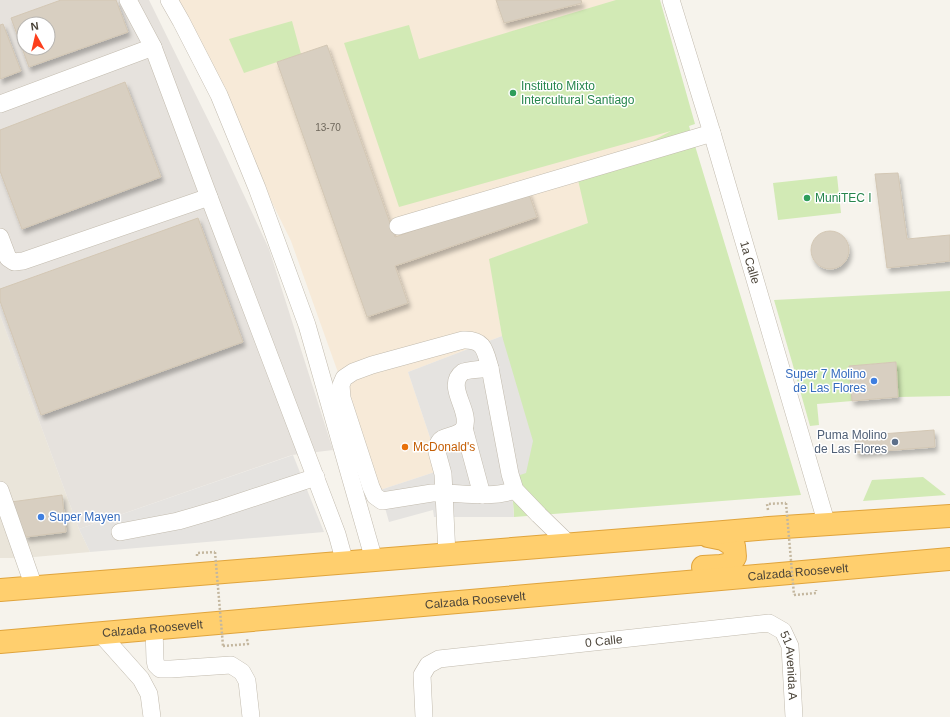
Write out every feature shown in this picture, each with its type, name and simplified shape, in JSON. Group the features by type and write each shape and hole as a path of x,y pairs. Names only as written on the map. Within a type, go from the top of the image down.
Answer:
{"highway":[{"path":"0,590 770,528 950,516"},
{"path":"260,619 312,601 730,564 735,557 734,546 723,539 700,534"},
{"name":"Calzada Roosevelt","path":"0,642 950,559"}],"street":[{"path":"128,0 153,47 316,477 337,534 345,563"},
{"path":"169,0 219,95 260,195 307,325 374,560"},
{"name":"1a Calle","path":"671,0 712,133 827,525"},
{"path":"0,104 153,47"},
{"path":"398,226 712,133"},
{"path":"0,238 8,258 14,262 22,262 209,197"},
{"path":"516,490 504,494 482,495 432,493 382,501 375,496 371,487 342,398 342,385 344,378 353,372 372,365 463,340 472,339 480,343 486,353 490,368 510,474 516,490 570,545"},
{"path":"482,495 464,428 466,418 456,389 457,379 463,372 490,368"},
{"path":"447,555 443,474 437,452 438,444 442,439 458,434 464,428"},
{"path":"120,532 178,521 316,477"},
{"path":"0,490 34,587"},
{"name":"0 Calle","path":"424,717 422,675 428,665 438,659 769,623"},
{"name":"51 Avenida A","path":"769,623 783,631 790,646 794,717"},
{"path":"154,628 155,660 156,665 160,669"},
{"path":"100,633 141,679 149,694 152,717"},
{"path":"141,679 160,669 231,665 242,672 247,681 251,717"}],"path":[{"path":"767,504 786,502 794,595 816,593"},
{"path":"197,553 215,552 223,646 248,644"}],"shaded area":[{"path":"0,0 149,0 222,148 269,249 333,450 292,455 79,529 0,315"},
{"path":"172,0 648,0 688,123 588,223 490,259 502,336 408,372 441,470 380,490 291,241"},
{"path":"0,315 79,529 90,552 23,558 0,558"},
{"path":"502,336 533,441 526,473 511,478 514,517 434,517 433,510 389,522 380,490 441,470 408,372"},
{"path":"293,455 324,532 90,552 79,529"}],"green space":[{"path":"616,0 660,0 695,124 689,126 801,495 514,517 502,336 489,259 588,223 578,180 671,131 399,207 344,43 409,25 419,59"},
{"path":"292,21 301,54 244,73 229,39"},
{"name":"MuniTEC I","path":"837,176 841,213 778,220 773,183"},
{"path":"950,291 950,396 898,397 896,362 850,366 852,401 817,404 819,425 810,426 774,300"},
{"path":"923,477 946,495 863,501 872,480"}],"building":[{"path":"61,0 116,0 128,32 29,67 25,56 56,56 56,16 17,16"},
{"path":"496,0 581,0 582,3 504,23"},
{"path":"16,16 16,32 11,18"},
{"path":"3,24 21,71 0,79 0,25"},
{"path":"327,45 395,237 528,191 537,217 395,266 408,303 367,317 277,62"},
{"path":"125,82 161,177 22,229 0,171 0,130"},
{"name":"MuniTEC I","path":"898,173 907,239 950,235 950,261 887,268 875,174"},
{"path":"198,218 243,342 41,415 0,301 0,289"},
{"name":"MuniTEC I","path":"830,231 840,234 846,240 849,250 846,260 840,266 830,269 820,266 814,260 811,250 814,240 820,234"},
{"name":"Super 7 Molino de Las Flores","path":"896,362 898,397 852,401 849,366"},
{"name":"Puma Molino de Las Flores","path":"934,430 935,447 856,453 855,436"},
{"name":"Super Mayen","path":"62,495 66,532 26,537 11,502"}],"place":[{"name":"Instituto Mixto Intercultural Santiago","path":"513,93"},
{"name":"MuniTEC I","path":"807,198"},
{"name":"Super 7 Molino de Las Flores","path":"874,381"},
{"name":"Puma Molino de Las Flores","path":"895,442"},
{"name":"McDonald's","path":"405,447"},
{"name":"Super Mayen","path":"41,517"}]}
